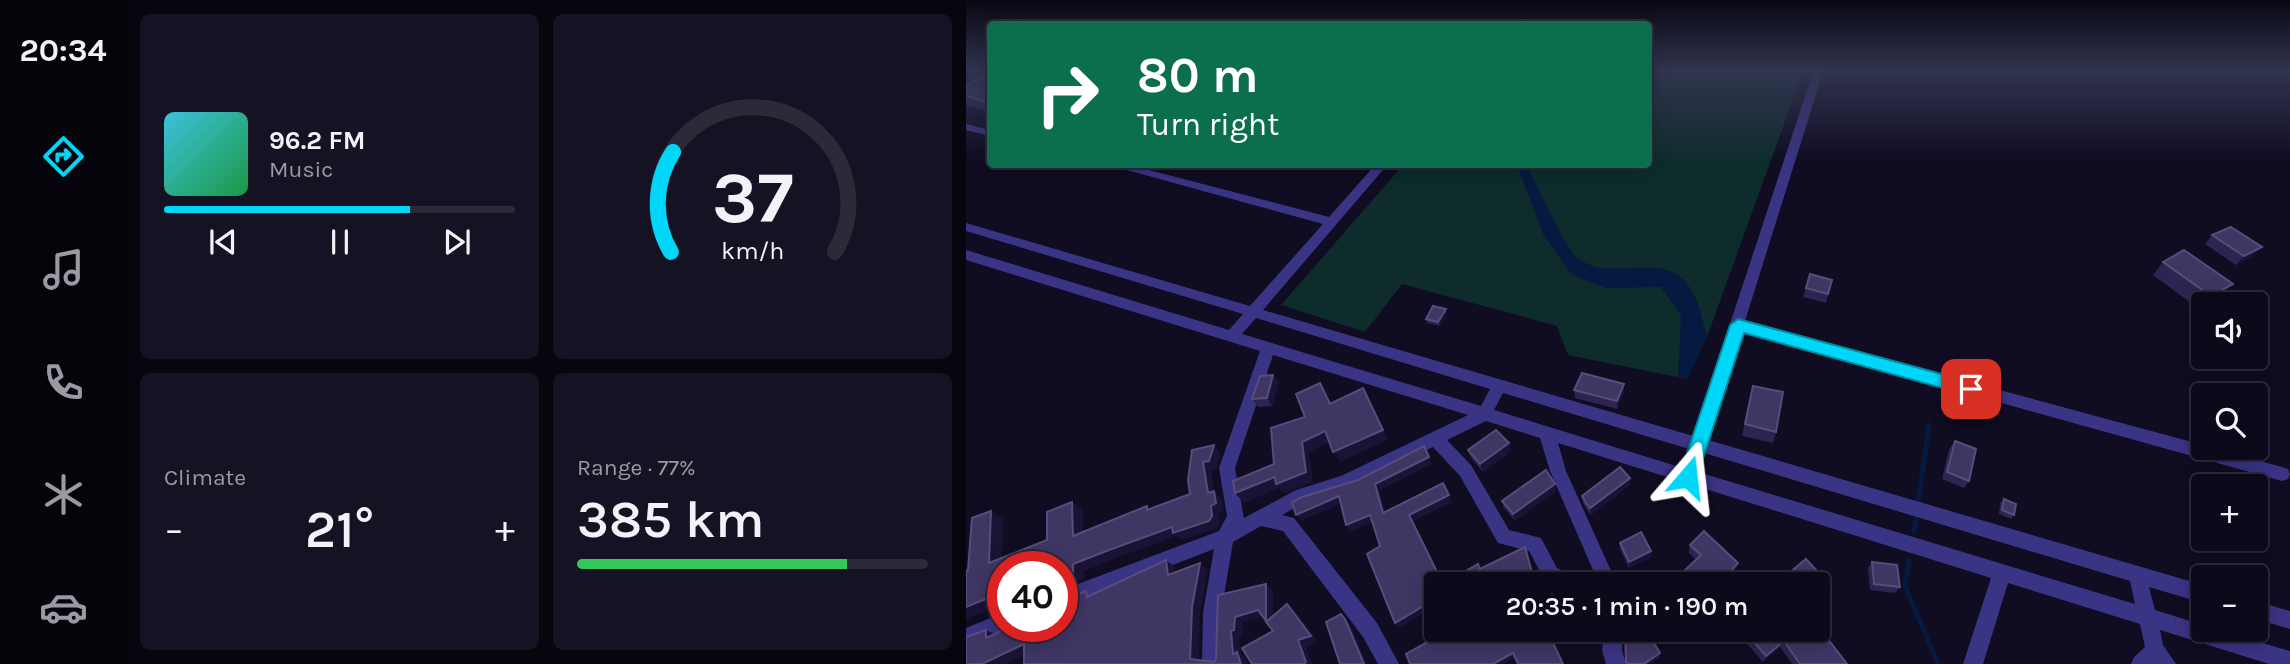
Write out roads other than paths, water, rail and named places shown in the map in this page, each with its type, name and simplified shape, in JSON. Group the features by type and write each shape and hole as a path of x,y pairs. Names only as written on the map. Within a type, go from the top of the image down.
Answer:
{"street":[{"path":"1688,477 1809,100"},
{"path":"966,127 987,132"},
{"path":"1125,168 1332,222"},
{"path":"1232,336 1379,168"},
{"path":"966,227 2191,591"},
{"path":"966,255 2290,661"},
{"path":"1738,325 2282,474"},
{"path":"1212,664 1212,613 1225,537 1236,517 1227,468 1268,348"},
{"path":"1078,593 1225,537 1302,495 1344,482 1484,415 1499,385"},
{"path":"1547,434 1558,471 1603,572"},
{"path":"1434,439 1446,447 1464,468 1504,537 1535,544 1550,572"},
{"path":"1259,518 1288,524 1370,630 1389,664"},
{"path":"1973,664 2002,573"},
{"path":"2137,575 2146,616 2160,657 2141,664"},
{"path":"2268,614 2290,620"},
{"path":"966,637 987,628"},
{"path":"1613,642 1616,664"}],"water":[{"path":"1518,168 1532,168 1530,172 1560,233 1580,260 1609,268 1655,268 1669,271 1681,278 1692,291 1707,337 1687,379 1678,378 1681,316 1661,287 1606,288 1572,275 1544,236"}],"waterway":[{"path":"1914,532 1929,425"},
{"path":"1909,560 1905,586 1938,664"}]}
